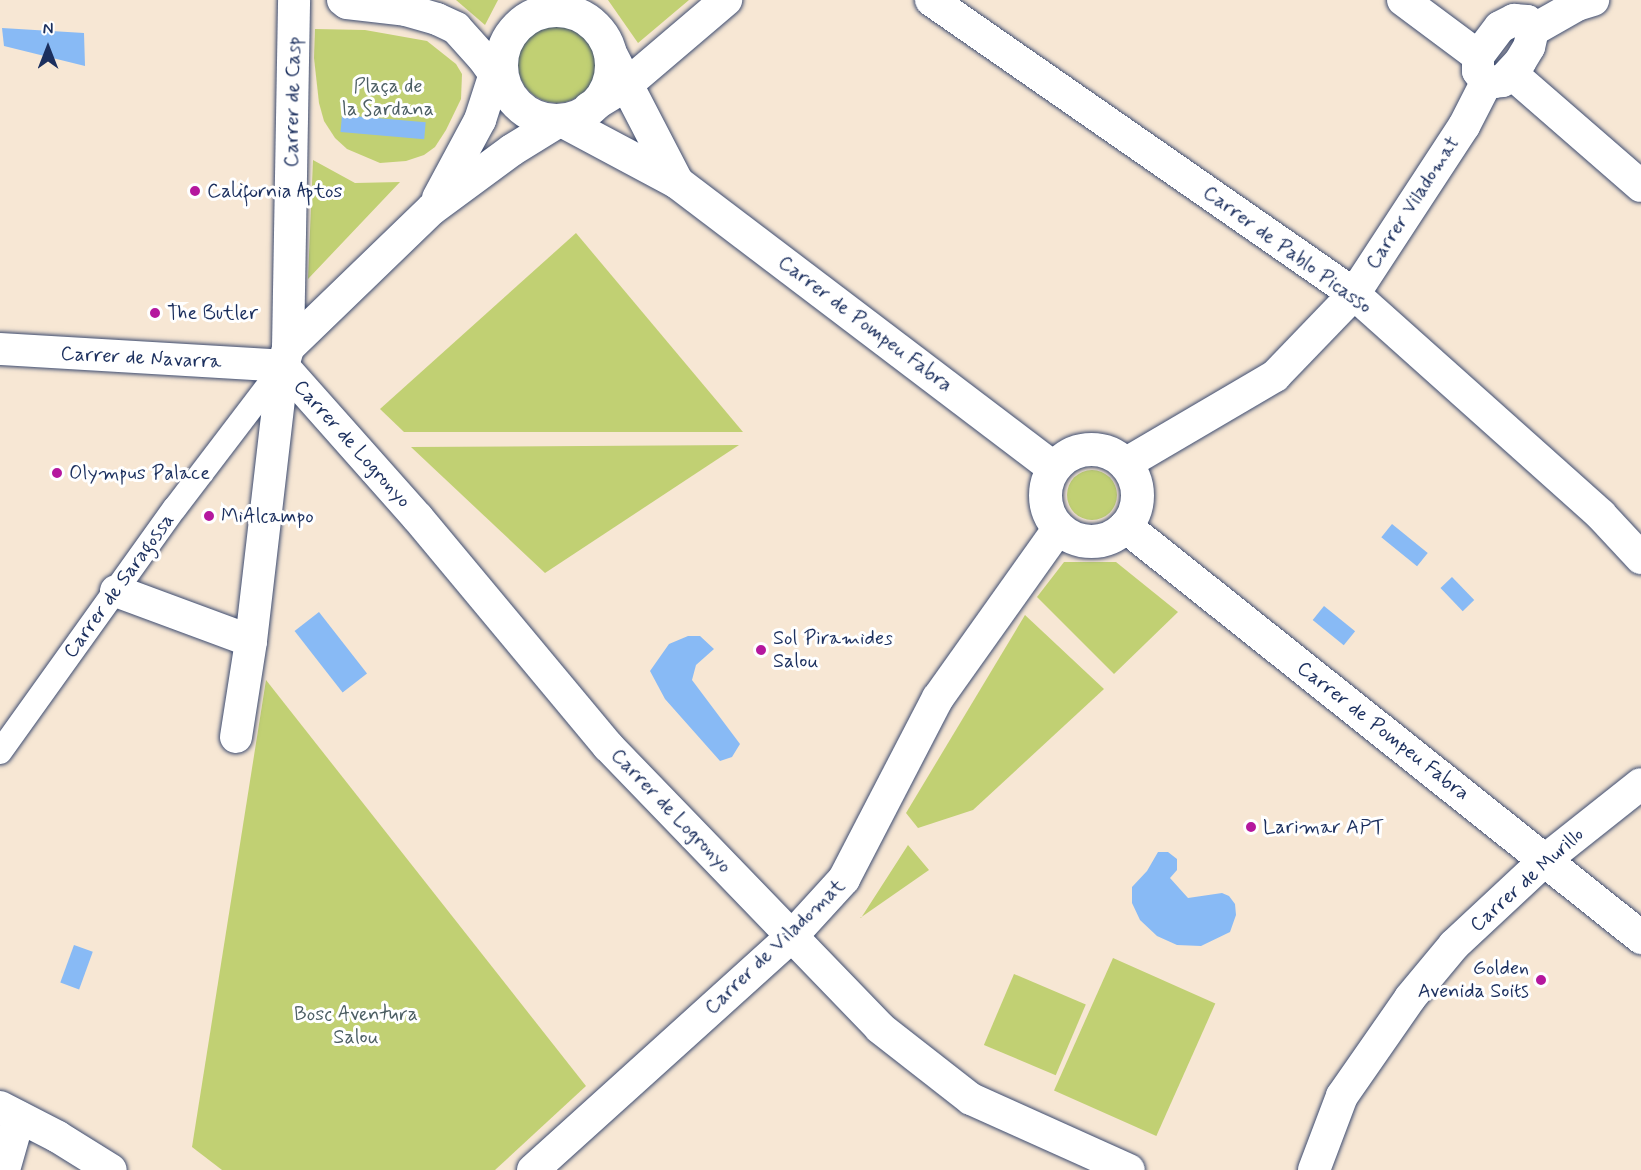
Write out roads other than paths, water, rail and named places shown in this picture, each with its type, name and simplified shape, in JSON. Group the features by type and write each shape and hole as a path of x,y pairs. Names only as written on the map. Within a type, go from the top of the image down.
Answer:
{"street":[{"name":"Carrer de Casp","path":"236,737 251,641 286,357 294,0"},
{"path":"343,0 347,3 406,10 437,19 456,28 483,58 502,67 520,108 533,115 575,114 601,96 608,82 611,65 601,37 580,15 563,10 545,11 529,17 515,28 502,67"},
{"path":"502,67 524,0"},
{"name":"Carrer de Pompeu Fabra","path":"571,0 601,37 677,182"},
{"name":"Carrer de Saragossa","path":"0,752 286,357 432,209 512,150 625,86 726,0"},
{"name":"Carrer de Pablo Picasso","path":"931,0 1354,294 1601,515 1641,558"},
{"path":"1403,0 1641,186"},
{"path":"1530,17 1593,0"},
{"name":"Carrer Viladomat","path":"1125,464 1275,376 1354,294 1464,126 1492,70 1529,47 1530,17"},
{"name":"Carrer de Saragossa","path":"432,209 480,120 502,67"},
{"name":"Carrer de Pompeu Fabra","path":"575,114 677,182 1053,467"},
{"name":"Carrer de Navarra","path":"0,349 286,357"},
{"name":"Carrer de Logronyo","path":"286,357 608,746 880,1028 971,1099 1129,1170"},
{"path":"1089,449 1109,453 1125,464 1132,474 1137,496 1132,518 1125,526 1113,536 1092,541 1070,537 1058,529 1050,518 1044,492 1053,467 1075,451 1089,449"},
{"name":"Carrer de Pompeu Fabra","path":"1125,526 1641,937"},
{"name":"Carrer de Viladomat","path":"533,1170 792,936 844,879 938,698 1058,529"},
{"path":"116,591 251,641"},
{"name":"Carrer de Murillo","path":"1314,1170 1342,1095 1410,998 1454,945 1545,860 1641,784"},
{"path":"4,1170 9,1112 58,1137 111,1170"}],"water":[{"path":"2,28 84,33 85,66 4,46"},
{"path":"342,115 426,122 424,139 341,132"},
{"path":"1392,524 1428,553 1417,566 1381,537"},
{"path":"1452,577 1474,600 1463,611 1440,588"},
{"path":"1324,606 1355,631 1344,645 1313,620"},
{"path":"319,612 367,673 343,693 295,631"},
{"path":"688,636 700,636 714,649 696,665 692,680 740,744 732,757 720,761 665,699 650,671 669,644"},
{"path":"1158,852 1168,852 1177,859 1177,870 1170,878 1188,898 1222,893 1229,896 1235,904 1236,915 1230,932 1201,946 1177,945 1157,936 1140,920 1132,903 1132,887 1147,871"},
{"path":"74,945 93,952 79,989 60,983"}],"place":[{"name":"California Aptos","path":"195,191"},
{"name":"The Butler","path":"155,313"},
{"name":"Olympus Palace","path":"57,473"},
{"name":"MiAlcampo","path":"209,516"},
{"name":"Sol Piramides Salou","path":"761,650"},
{"name":"Larimar APT","path":"1251,827"},
{"name":"Golden Avenida Soits","path":"1541,980"}],"park label":[{"name":"Plaça de la Sardana","path":"388,98"},
{"name":"Bosc Aventura Salou","path":"356,1026"}]}
